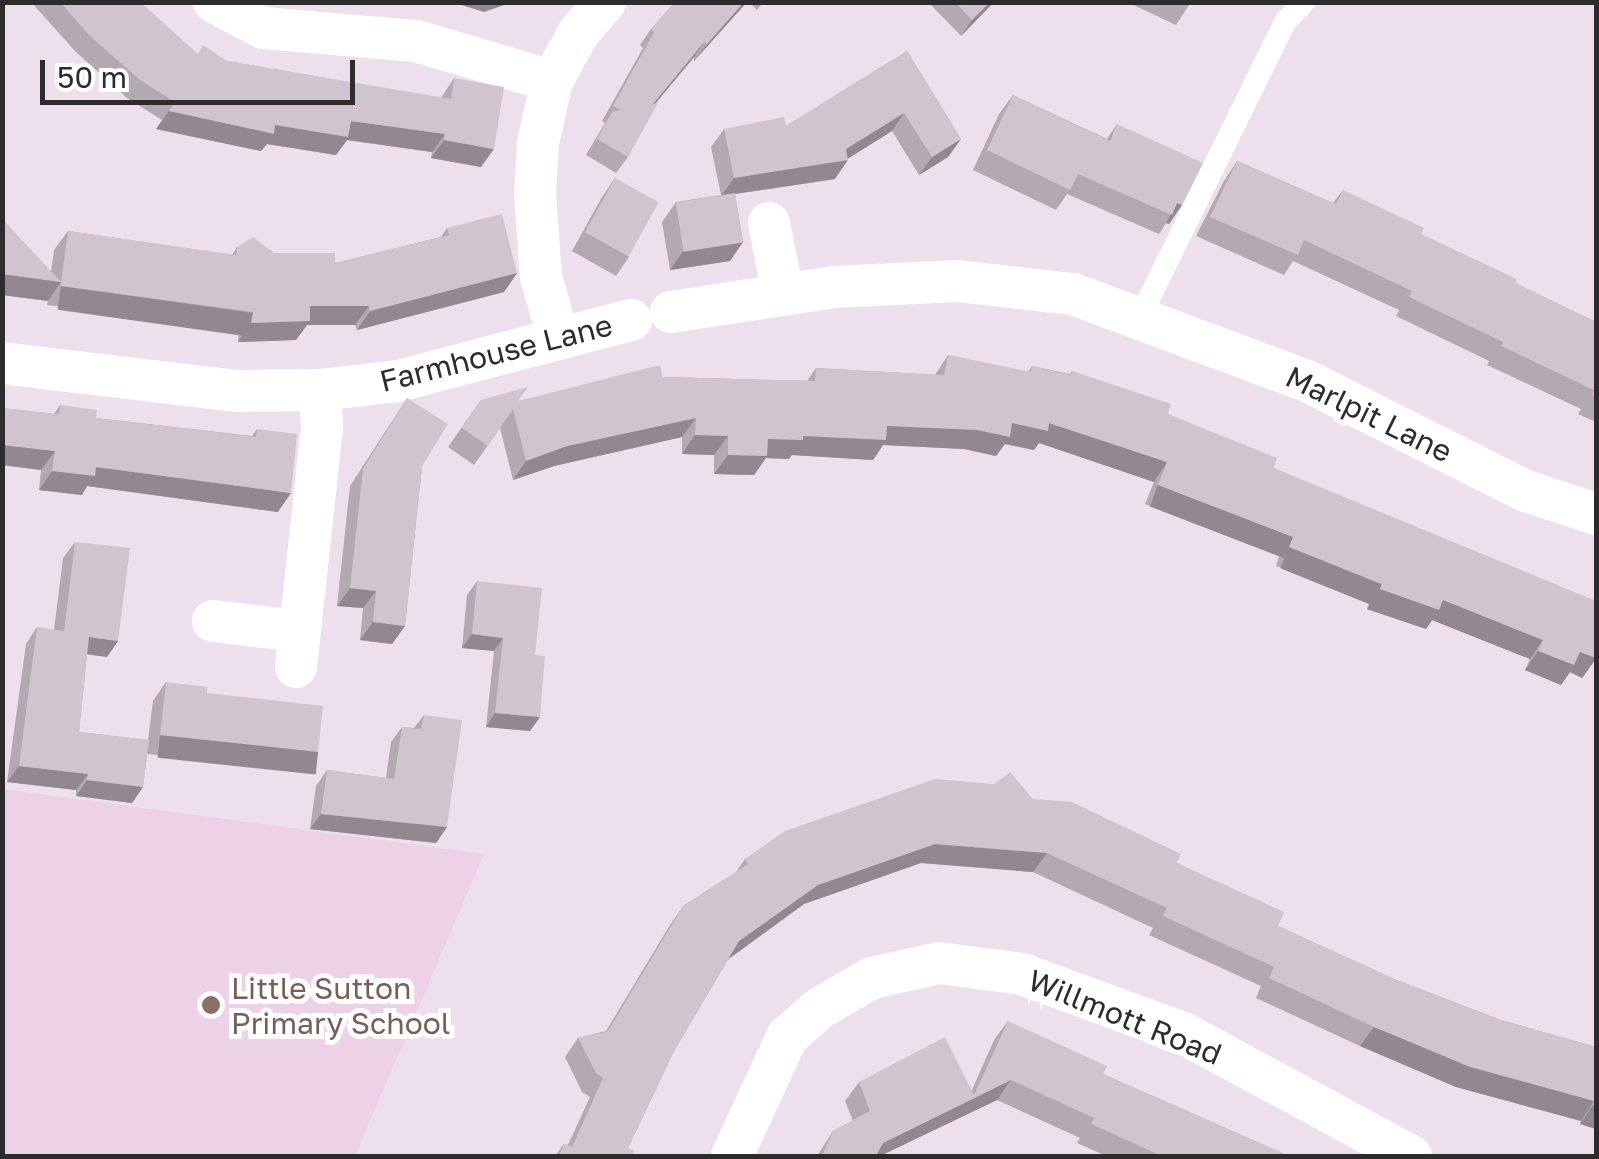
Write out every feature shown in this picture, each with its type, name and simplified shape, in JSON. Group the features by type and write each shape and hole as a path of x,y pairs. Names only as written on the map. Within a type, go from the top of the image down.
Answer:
{"street":[{"path":"214,2 262,28 416,41 552,81"},
{"path":"558,337 540,277 535,194 538,143 552,81 579,32 605,2"},
{"path":"769,223 783,294"},
{"name":"Marlpit Lane","path":"651,316 783,294 957,281 1073,294 1309,382 1526,491 1596,514"},
{"name":"Farmhouse Lane","path":"2,363 237,391 320,390 398,381 651,316"},
{"path":"213,620 297,649 322,426 320,390"},
{"name":"Willmott Road","path":"732,1156 787,1037 820,1008 872,978 939,963 1022,974 1185,1034 1411,1156"}],"lane":[{"path":"1139,319 1285,22 1304,2"}],"shaded area":[{"name":"Little Sutton Primary School","path":"3,789 484,854 355,1156 3,1156"}],"building":[{"path":"60,2 140,2 198,54 203,45 227,61 451,99 454,78 504,87 494,149 444,140 445,134 351,121 348,137 275,125 274,134 169,111 175,102 140,80 88,34"},
{"path":"675,2 744,2 706,45 705,41 653,104 658,103 628,157 597,139 612,112 621,110 613,106 654,32 651,29"},
{"path":"955,2 990,2 972,20"},
{"path":"907,51 961,139 932,157 904,113 846,149 848,160 734,178 724,129 784,117 786,126"},
{"path":"1013,95 1110,141 1117,124 1203,163 1182,205 1177,203 1172,215 1078,174 1070,190 987,150"},
{"path":"1237,161 1336,204 1343,190 1424,228 1421,234 1596,322 1596,397 1592,395 1594,390 1409,297 1412,291 1304,240 1298,255 1210,217"},
{"path":"615,178 659,202 629,256 585,232"},
{"path":"735,193 743,242 684,252 676,202"},
{"path":"502,214 517,273 370,311 369,306 310,306 310,321 251,323 253,312 61,286 68,231 236,255 237,247 253,237 274,253 335,253 335,263 449,235 447,228"},
{"path":"2,219 61,282 2,274"},
{"path":"948,355 1031,372 1032,366 1071,375 1072,371 1171,404 1168,414 1277,458 1274,468 1596,601 1596,658 1580,652 1574,665 1538,651 1543,640 1443,600 1439,610 1380,589 1382,584 1289,547 1293,537 1158,485 1167,462 1049,423 1048,431 1012,423 1010,437 977,430 887,426 886,440 803,436 803,440 768,439 767,456 728,455 728,436 695,435 696,418 567,446 526,461 513,409 488,446 462,428 481,400 528,387 518,401 660,365 663,377 815,381 816,368 944,375"},
{"path":"407,398 448,424 422,466 405,626 373,622 376,591 350,588 363,469"},
{"path":"60,405 97,410 96,418 256,437 257,429 297,434 291,493 96,467 95,476 52,471 55,451 2,445 2,408 59,414"},
{"path":"75,542 130,548 118,641 89,637 79,732 149,740 143,787 87,780 88,774 19,766 37,627 64,631"},
{"path":"477,581 542,588 535,655 545,656 540,717 495,713 503,638 472,634"},
{"path":"166,682 207,687 207,693 323,706 318,752 160,735"},
{"path":"424,715 462,720 447,827 321,814 327,770 394,779 402,727 421,729"},
{"path":"1010,772 1033,799 1072,802 1181,854 1177,863 1284,912 1278,926 1394,979 1501,1020 1596,1047 1596,1106 1594,1101 1470,1067 1374,1027 1269,978 1274,967 1163,916 1167,908 1047,853 935,844 818,885 739,941 674,1051 628,1148 635,1151 632,1156 559,1156 564,1144 572,1147 603,1078 596,1073 578,1038 608,1031 683,906 748,864 745,859 785,831 935,779 994,784"},
{"path":"1008,1021 1107,1066 1103,1074 1289,1156 1162,1156 1091,1124 1094,1118 1011,1080 883,1143 876,1156 822,1156 833,1131 870,1111 859,1082 945,1037 974,1095"}],"place":[{"name":"Little Sutton Primary School","path":"211,1005"}]}
